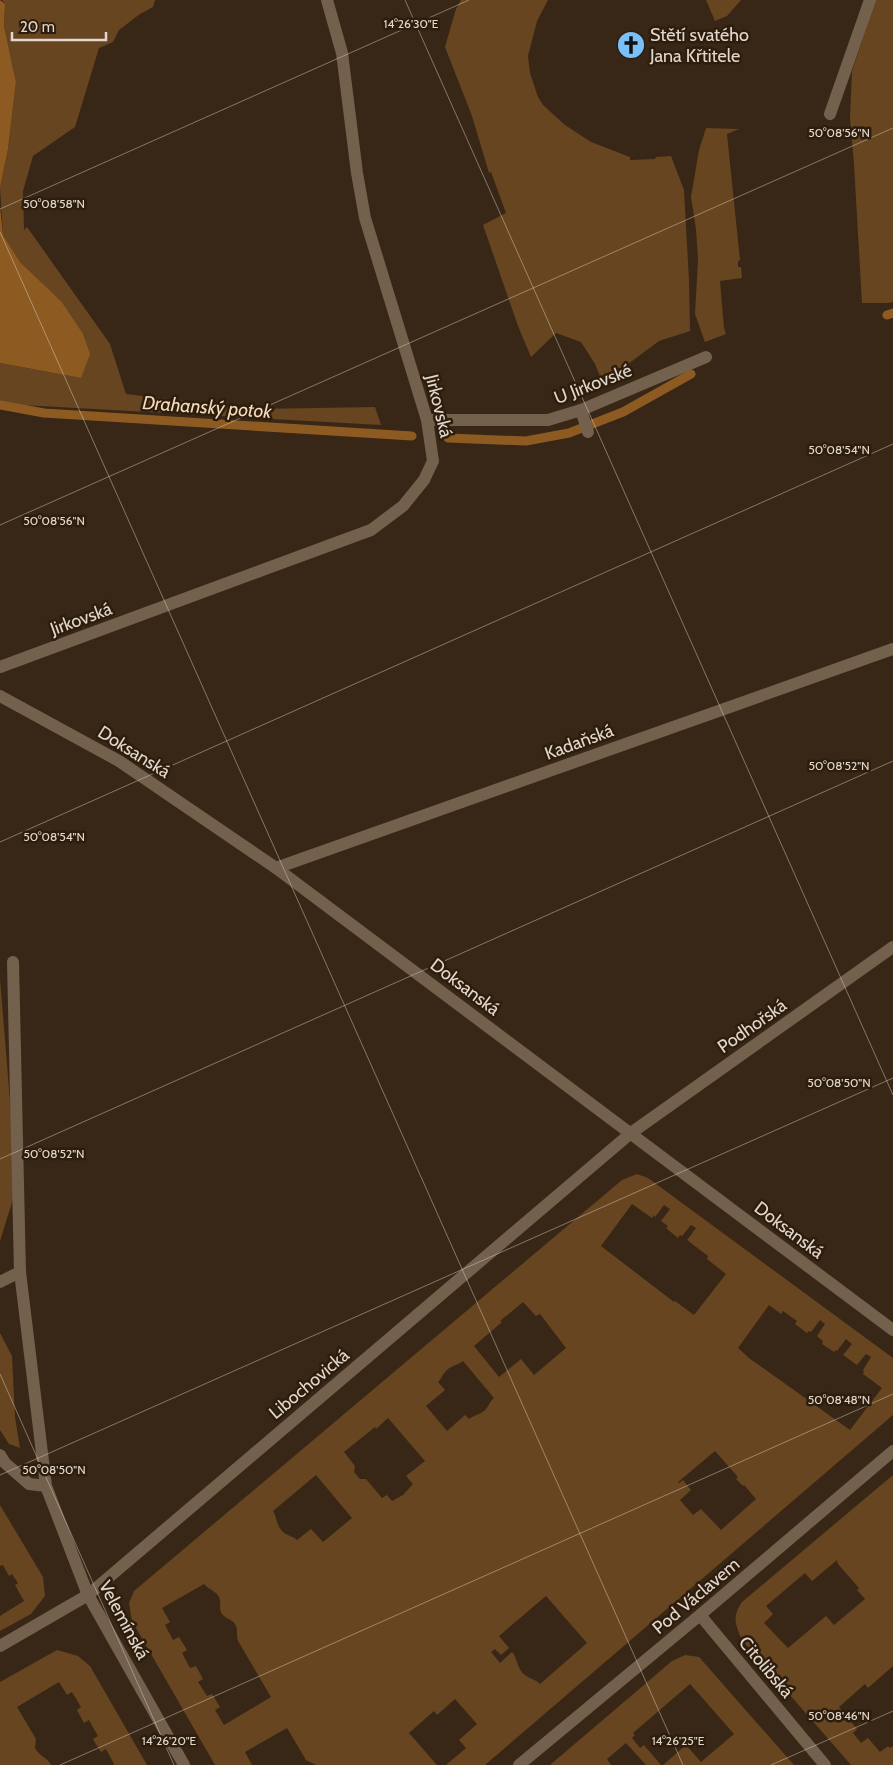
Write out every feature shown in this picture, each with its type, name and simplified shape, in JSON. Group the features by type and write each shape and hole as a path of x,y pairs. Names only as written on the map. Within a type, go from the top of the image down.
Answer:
{"street":[{"name":"Jirkovská","path":"0,667 371,530 403,506 427,474 433,461 427,420 365,218 342,53 327,0"},
{"path":"830,114 870,0"},
{"name":"U Jirkovské","path":"427,420 584,421 706,357"},
{"name":"Kadaňská","path":"276,868 893,649"},
{"name":"Doksanská","path":"0,696 119,761 276,868 893,1330"},
{"name":"Podhořská","path":"631,1133 893,947"},
{"name":"Velemínská","path":"13,962 20,1272 46,1486 88,1595 184,1765"},
{"name":"Libochovická","path":"0,1646 88,1595 631,1133"},
{"path":"0,1282 20,1272"},
{"name":"Pod Václavem","path":"519,1765 700,1615 893,1451"},
{"path":"0,1455 5,1463 29,1484 46,1486"},
{"name":"Citolibská","path":"700,1615 825,1765"}],"shaded area":[{"path":"0,0 5,4 4,26 16,82 8,149 0,188"},
{"path":"2,0 155,0 153,7 119,30 113,42 99,48 75,127 33,156 23,191 24,230 27,227 110,344 126,394 257,409 375,407 381,425 22,405 0,401 0,363 81,378 61,301 20,262 3,235 0,188 8,149 16,82 4,26 5,4"},
{"path":"461,0 548,0 537,21 528,56 530,73 538,97 543,105 565,125 591,142 630,157 630,160 671,156 684,190 690,331 659,341 620,370 600,376 581,342 556,333 531,357 518,326 483,225 506,213 491,172 489,173 472,116 445,47 456,9"},
{"path":"706,0 741,0 727,16 715,21"},
{"path":"876,0 893,0 893,302 862,303 850,118 852,71"},
{"path":"706,128 739,129 727,134 740,260 738,261 738,267 741,267 742,278 720,281 726,334 705,342 695,314 698,260 691,197 699,150"},
{"path":"0,206 3,235 20,262 61,301 83,334 90,354 81,378 0,363"},
{"path":"0,979 17,1186 0,1241"},
{"path":"637,1174 648,1178 893,1358 893,1415 485,1765 446,1765 466,1748 459,1740 477,1724 455,1699 437,1715 434,1711 409,1733 437,1765 316,1765 306,1760 287,1728 245,1752 252,1765 215,1765 132,1621 129,1603 134,1591 622,1180","holes":["632,1204 652,1218 654,1215 655,1217 664,1205 670,1209 661,1221 678,1238 691,1225 696,1228 687,1240 708,1256 707,1259 726,1274 694,1315 601,1246","523,1302 536,1316 540,1314 566,1348 534,1375 521,1359 499,1377 474,1346 502,1322 500,1321","769,1305 781,1314 783,1311 797,1321 795,1324 807,1333 811,1332 820,1320 825,1324 817,1336 823,1341 822,1344 834,1352 837,1351 846,1339 852,1344 843,1355 857,1365 866,1354 871,1357 863,1370 863,1374 882,1388 850,1430 749,1358 738,1348","463,1361 494,1398 482,1412 469,1419 465,1415 447,1431 426,1406 445,1390 438,1382 445,1372","388,1418 425,1461 406,1476 413,1484 403,1495 392,1501 387,1495 382,1498 366,1479 360,1479 354,1472 355,1466 344,1452 375,1427 376,1429","715,1451 738,1477 736,1479 756,1499 721,1530 701,1509 693,1515 680,1500 691,1490 683,1480 679,1483","316,1475 352,1518 323,1542 311,1529 297,1540 286,1534 279,1526 273,1511","204,1584 219,1597 222,1614 235,1624 238,1641 271,1697 224,1725 215,1710 220,1707 212,1694 207,1696 198,1682 203,1679 196,1666 190,1668 182,1653 187,1650 179,1637 173,1640 165,1625 170,1622 162,1608","546,1596 587,1643 540,1684 522,1673 512,1652 500,1663 491,1652 495,1649 501,1655 509,1648 499,1636"]},
{"path":"0,1333 12,1356 15,1417 20,1448 9,1444 0,1430"},
{"path":"893,1475 893,1666 868,1688 865,1684 839,1707 857,1729 853,1733 861,1743 868,1738 880,1752 888,1746 890,1748 893,1746 893,1765 851,1765 742,1640 736,1616 742,1602","holes":["837,1560 838,1564 859,1588 857,1590 865,1599 834,1625 826,1616 788,1648 764,1623 773,1614 766,1606 805,1573 812,1581"]},
{"path":"0,1505 43,1577 45,1596 31,1614 0,1631 0,1616 24,1601 15,1585 18,1583 12,1574 9,1576 3,1565 0,1566"},
{"path":"57,1650 78,1656 90,1666 147,1765 113,1765 106,1749 101,1752 94,1741 93,1739 98,1736 89,1720 84,1723 77,1710 81,1707 72,1692 67,1695 59,1682 17,1707 36,1739 35,1748 51,1765 0,1765 0,1682"},
{"path":"685,1655 699,1657 794,1765 663,1765 686,1745 701,1762 734,1734 690,1684 633,1733 635,1735 632,1738 640,1748 644,1745 661,1765 646,1765 626,1743 607,1759 611,1765 550,1765 672,1661"}],"waterway":[{"name":"Drahanský potok","path":"887,315 893,313"},
{"name":"Drahanský potok","path":"448,438 526,441 569,433 623,412 691,374"},
{"name":"Drahanský potok","path":"0,405 44,413 412,436"}],"place":[{"name":"Stětí svatého Jana Křtitele","path":"631,45"}]}
